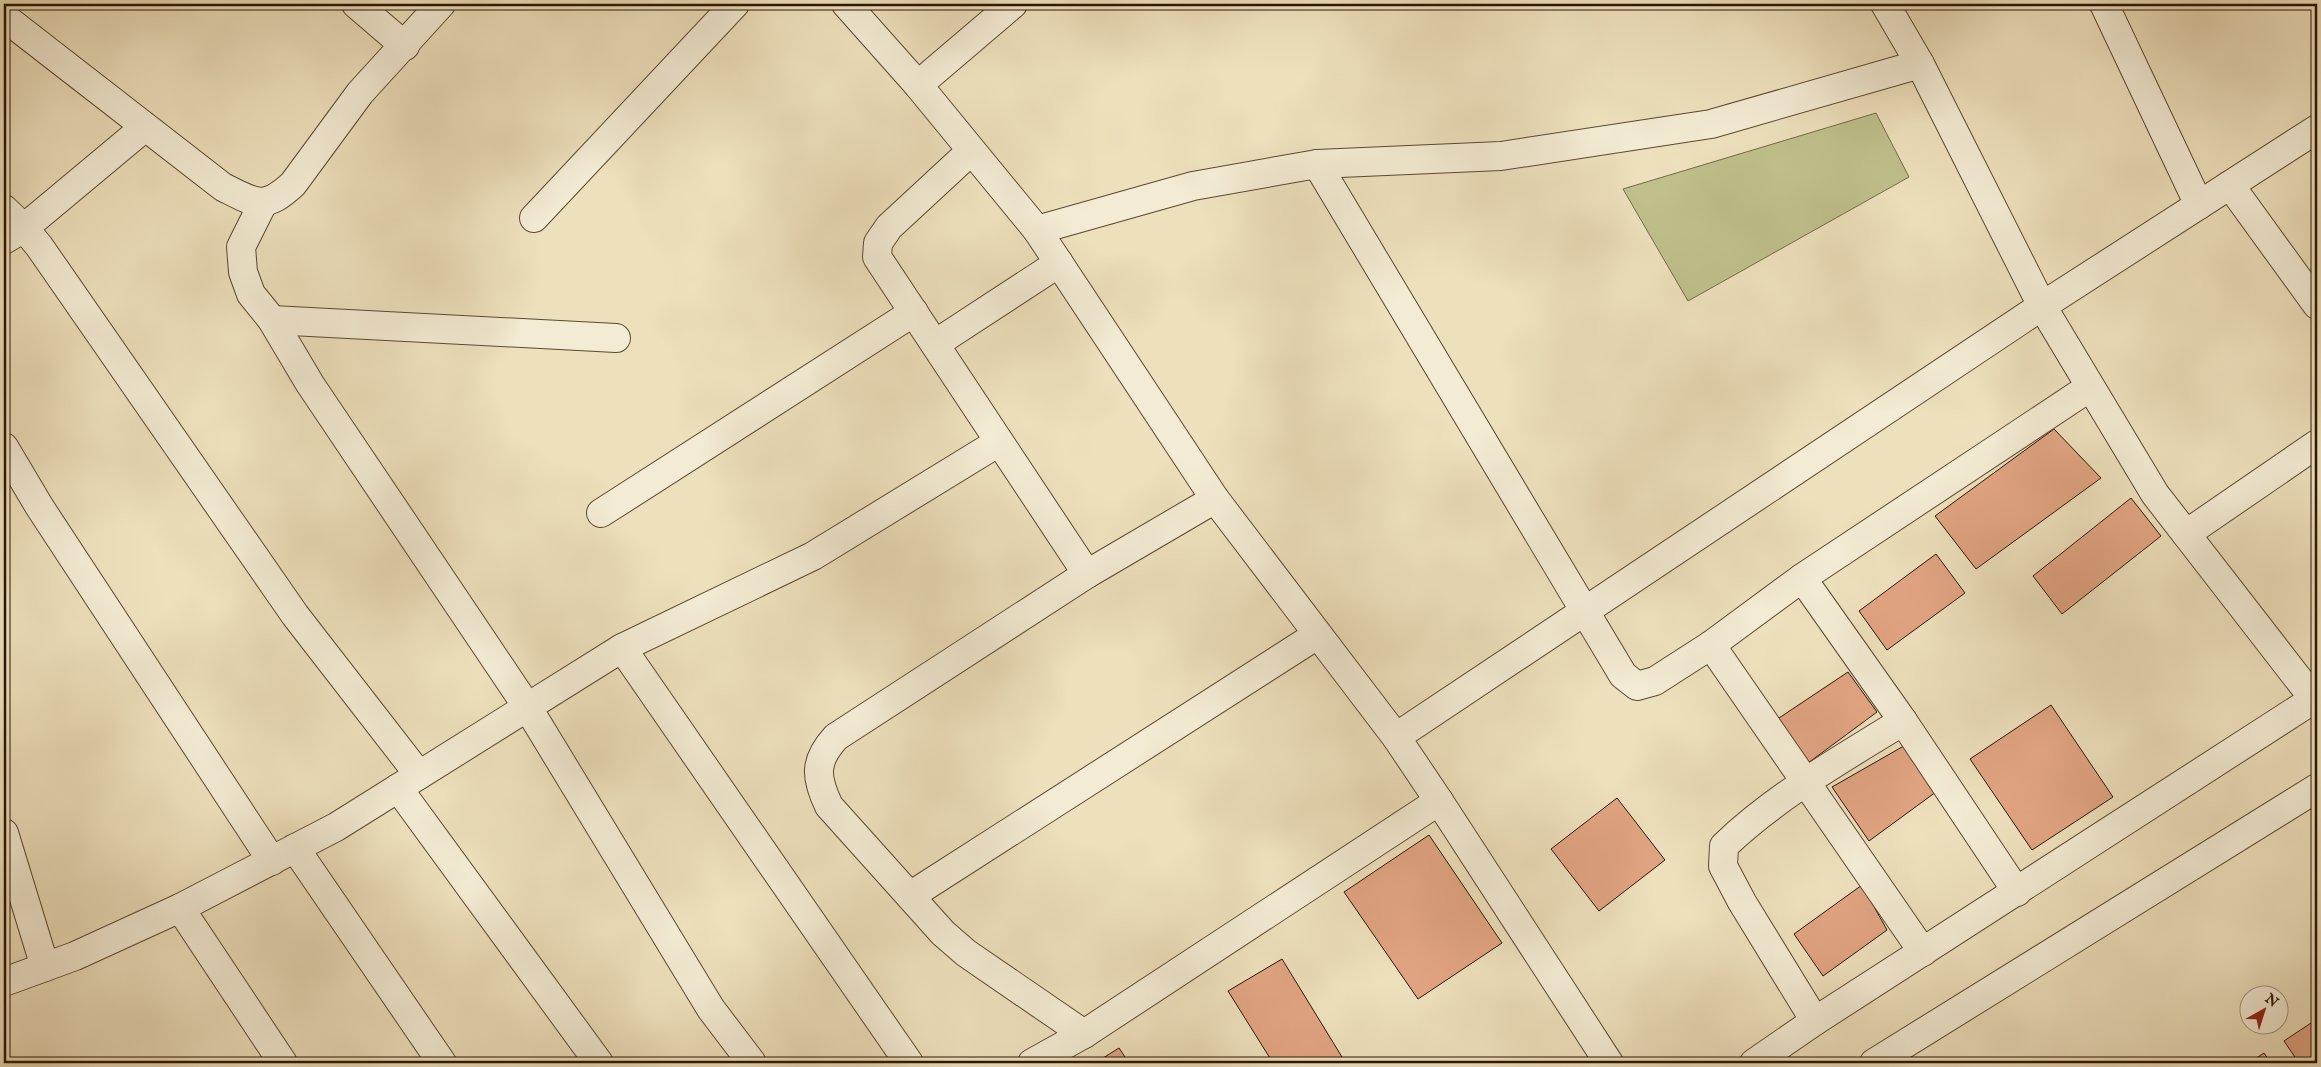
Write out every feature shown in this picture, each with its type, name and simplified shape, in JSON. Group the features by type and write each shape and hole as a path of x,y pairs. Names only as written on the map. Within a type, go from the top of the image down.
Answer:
{"street":[{"path":"356,4 405,46"},
{"path":"4,17 223,187 246,198 263,203 279,197 293,184 360,93 405,46 440,4"},
{"path":"534,218 735,4"},
{"path":"846,4 918,85 1037,230 1215,499 1396,737 1440,801 1610,1063"},
{"path":"918,85 1013,4"},
{"path":"1754,1063 1814,1021 2316,701 2155,494 2042,306 1920,64 1885,4"},
{"path":"2104,4 2199,205"},
{"path":"1037,230 1193,186 1317,164 1501,156 1711,124 1920,64"},
{"path":"14,234 145,127"},
{"path":"1396,737 2042,306 2317,129"},
{"path":"971,151 888,227 878,243 877,257 1087,574"},
{"path":"1317,164 1623,675 1637,686 1655,681 1711,645 1802,578 2090,387"},
{"path":"2230,185 2317,305"},
{"path":"263,203 241,247 243,272 251,294 272,320 310,384 528,708 711,1009 752,1063"},
{"path":"4,209 14,234 295,615 599,1063"},
{"path":"934,344 1059,263"},
{"path":"601,513 914,312"},
{"path":"272,320 616,338"},
{"path":"4,982 46,967 180,908 336,827 622,648 813,556 999,442"},
{"path":"2186,534 2317,444"},
{"path":"4,447 39,506 283,855 442,1063"},
{"path":"1084,1034 966,953 943,932 828,806 819,786 819,764 824,751 836,737 1087,574 1215,499"},
{"path":"1802,578 1903,721 2017,892"},
{"path":"910,896 1317,634"},
{"path":"1711,645 1923,952"},
{"path":"622,648 909,1063"},
{"path":"1814,1021 1742,902 1723,866 1724,846 1742,828 1805,783 1903,721"},
{"path":"1874,1063 2317,788"},
{"path":"1032,1063 1084,1034 1440,801"},
{"path":"4,833 46,967"},
{"path":"180,908 282,1063"}],"green space":[{"path":"1876,113 1909,177 1688,301 1623,189"}],"building":[{"path":"2054,429 2101,478 1976,569 1935,516"},
{"path":"2131,498 2161,536 2062,614 2033,576"},
{"path":"1936,554 1965,593 1887,650 1859,611"},
{"path":"1848,672 1877,712 1808,763 1776,720"},
{"path":"2051,705 2113,797 2032,850 1970,759"},
{"path":"1909,743 1940,789 1869,841 1832,787"},
{"path":"1617,798 1665,860 1599,911 1551,849"},
{"path":"1429,835 1502,943 1418,999 1344,892"},
{"path":"1862,885 1887,930 1823,976 1794,934"},
{"path":"1282,959 1342,1057 1332,1063 1273,1063 1228,991"},
{"path":"2317,1019 2317,1063 2299,1063 2284,1041"},
{"path":"1119,1048 1129,1063 1095,1063"},
{"path":"2264,1053 2271,1063 2249,1063"}]}
